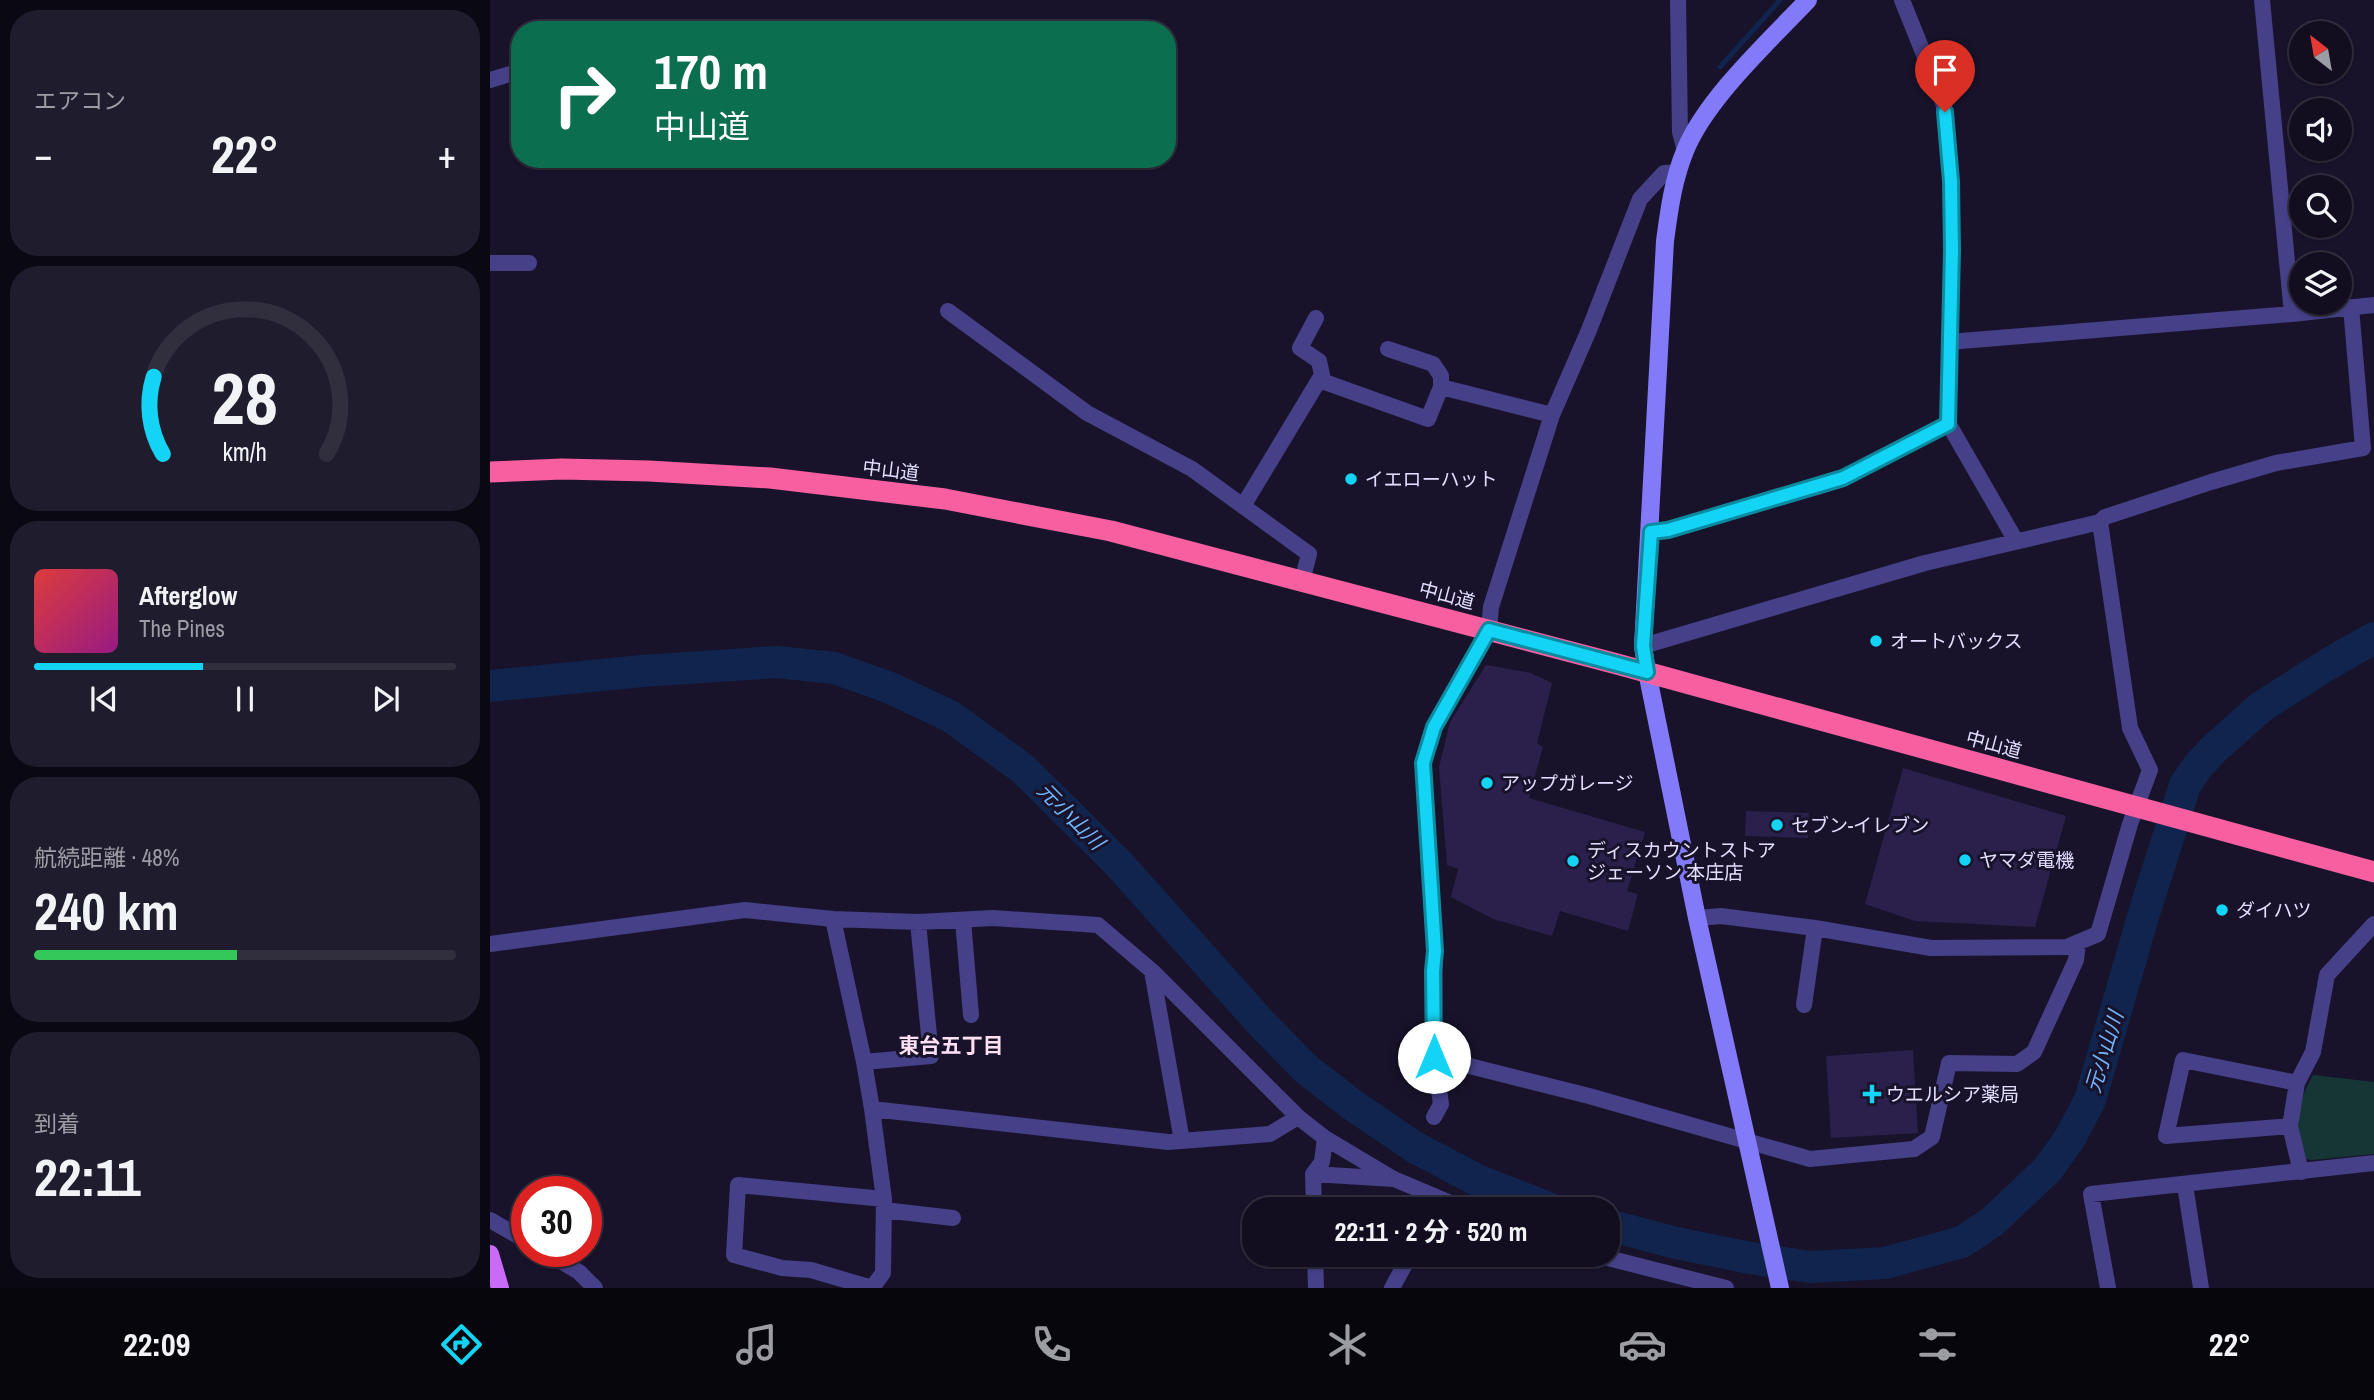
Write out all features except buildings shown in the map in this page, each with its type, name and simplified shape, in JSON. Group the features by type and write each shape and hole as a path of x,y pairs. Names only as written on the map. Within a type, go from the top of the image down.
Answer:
{"highway":[{"name":"中山道","path":"490,472 562,469 663,471 770,478 945,499 1111,531 1647,672 2374,872"}],"main road":[{"path":"490,1254 499,1288"}],"street":[{"path":"1678,0 1680,121 1685,150"},
{"path":"1780,1288 1697,918 1643,646 1665,241 1671,197 1685,150 1702,120 1735,77 1808,0"},
{"path":"1902,0 1929,67 1938,79 1945,112 1951,181 1948,424 2016,541"},
{"path":"2262,0 2289,283"},
{"path":"490,80 511,74"},
{"path":"1434,1116 1441,1104 1434,1057 1435,951 1423,763 1434,727 1489,630 1491,607 1552,415 1589,330 1640,199 1664,173 1679,172"},
{"path":"490,262 529,263"},
{"path":"2352,307 2374,304"},
{"path":"948,312 1087,412 1192,469 1309,554 1302,581"},
{"path":"1949,342 2289,314"},
{"path":"1643,646 1924,563 2100,522 2105,517 2276,463 2363,447 2352,315"},
{"path":"1243,506 1321,375 1319,361 1300,348 1316,318"},
{"path":"1319,380 1428,419 1441,387 1441,376 1433,365 1388,349"},
{"path":"1441,387 1552,415"},
{"path":"1651,532 1668,530 1843,478 1948,424"},
{"path":"1697,918 1721,916 1815,928 1931,948 2067,947 2098,934 2150,770 2130,728 2100,522"},
{"path":"490,944 745,910 833,919 918,922 993,918 1098,925 1152,971 1298,1116 1325,1138 1422,1197"},
{"path":"833,919 872,1109 884,1204 883,1273 872,1288 811,1270 782,1268 734,1255 738,1185 884,1204 953,1219"},
{"path":"963,920 971,1015"},
{"path":"864,1062 931,1056 918,922"},
{"path":"2301,1172 2290,1126 2297,1083 2313,1052 2327,975 2374,924"},
{"path":"1804,1005 1815,928"},
{"path":"1434,1057 1589,1096 1810,1159 1914,1149 1932,1137 1949,1063 2017,1064 2034,1052 2076,960 2078,942"},
{"path":"1152,971 1182,1142"},
{"path":"2290,1126 2166,1136 2183,1060 2297,1083"},
{"path":"872,1109 1168,1142 1270,1135 1298,1116"},
{"path":"1314,1197 1313,1174 1322,1161 1325,1138"},
{"path":"2108,1288 2091,1194 2374,1163"},
{"path":"1313,1174 1394,1179"},
{"path":"2185,1185 2201,1288"},
{"path":"490,1220 511,1232"},
{"path":"1620,1261 1726,1288"},
{"path":"571,1267 595,1288"},
{"path":"1315,1267 1316,1288"},
{"path":"1392,1288 1403,1267"}],"green space":[{"path":"2313,1075 2374,1082 2374,1154 2306,1159 2298,1126 2300,1106"}],"waterway":[{"path":"1720,67 1780,0"},
{"name":"元小山川","path":"1620,1228 1676,1243 1810,1267 1885,1263 1962,1242 1992,1222 2048,1169 2070,1138 2090,1100 2145,910 2185,785 2214,749 2261,707 2374,638"},
{"name":"元小山川","path":"490,686 642,671 777,662 834,668 888,687 950,716 1022,768 1118,863 1262,1024 1306,1069 1416,1148 1479,1181 1520,1197"}],"place":[{"name":"イエローハット","path":"1351,479"},
{"name":"オートバックス","path":"1876,641"},
{"name":"アップガレージ","path":"1487,783"},
{"name":"セブン-イレブン","path":"1777,825"},
{"name":"ヤマダ電機","path":"1965,860"},
{"name":"ディスカウントストア ジェーソン 本庄店","path":"1573,861"},
{"name":"ダイハツ","path":"2222,910"},
{"name":"ウエルシア薬局","path":"1872,1094"}],"district":[{"name":"東台五丁目","path":"951,1045"}],"route":[{"path":"1434,1057 1435,951 1423,763 1434,727 1489,630 1647,672 1643,646 1651,532 1668,530 1843,478 1948,424 1952,250 1951,181 1945,112"}]}
